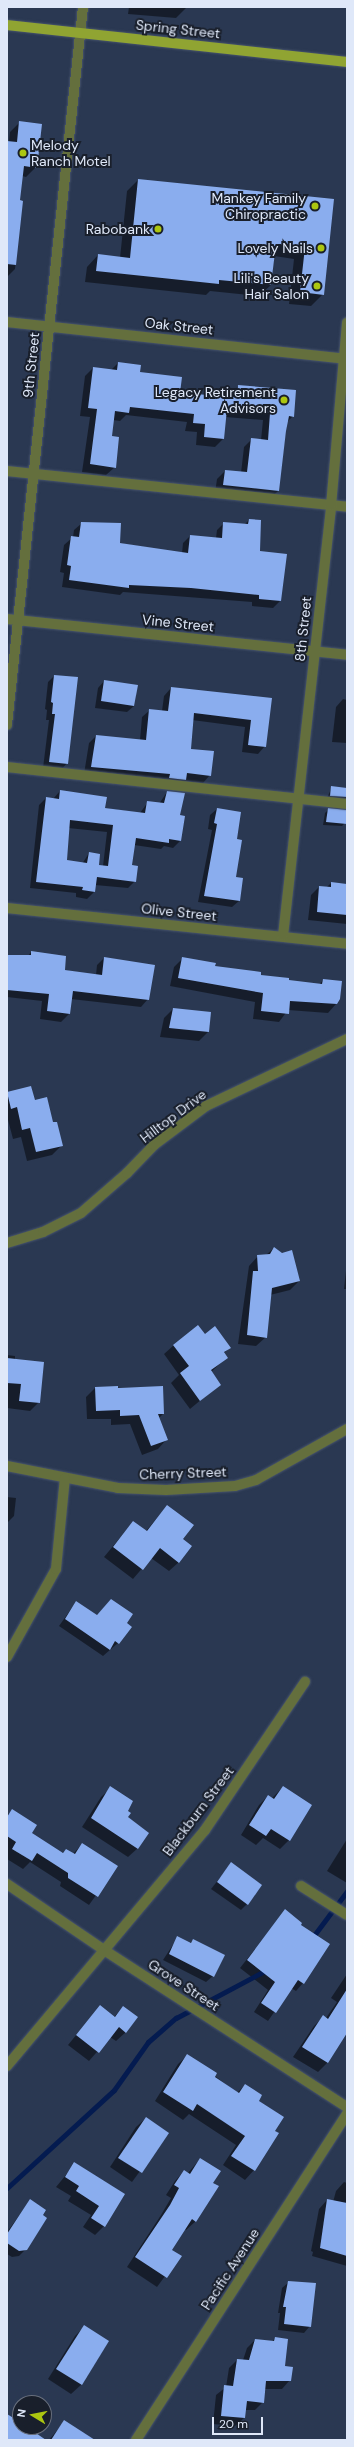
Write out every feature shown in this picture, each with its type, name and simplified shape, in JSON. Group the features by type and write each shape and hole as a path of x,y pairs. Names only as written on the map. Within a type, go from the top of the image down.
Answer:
{"main road":[{"name":"Spring Street","path":"7,25 347,62"}],"street":[{"name":"9th Street","path":"7,725 83,7"},
{"name":"Oak Street","path":"7,322 345,359"},
{"name":"8th Street","path":"283,936 331,506 347,323"},
{"path":"7,471 347,507"},
{"name":"Vine Street","path":"7,619 347,655"},
{"path":"7,767 347,804"},
{"name":"Olive Street","path":"7,908 283,936 347,944"},
{"name":"Hilltop Drive","path":"7,1243 43,1232 81,1213 127,1173 154,1145 206,1106 347,1039"},
{"name":"Cherry Street","path":"7,1466 118,1488 166,1490 236,1486 262,1477 347,1429"},
{"path":"7,1657 56,1569 65,1478"},
{"name":"Blackburn Street","path":"7,2066 205,1830 305,1682"},
{"name":"Grove Street","path":"7,1884 104,1950 347,2107"},
{"path":"301,1886 346,1915"},
{"name":"Pacific Avenue","path":"136,2440 347,2114"}],"building":[{"path":"19,121 42,124 37,168 24,166 20,200 23,201 16,265 7,264 7,141 17,142"},
{"path":"138,179 334,199 324,295 300,292 305,247 276,244 271,285 219,280 219,284 96,271 98,254 130,258"},
{"path":"118,362 141,365 140,372 182,377 180,393 237,397 238,385 296,390 294,417 289,416 286,431 279,491 223,485 225,470 247,472 251,438 268,440 270,413 227,409 224,439 204,437 205,424 193,423 194,414 130,407 129,413 115,411 112,436 119,437 116,468 90,464 97,409 88,408 93,367 117,370"},
{"path":"249,519 261,520 260,551 287,554 281,601 259,599 259,595 191,588 129,585 129,588 69,580 71,566 67,565 71,536 79,537 81,522 121,523 120,543 188,553 190,535 222,538 223,522 248,524"},
{"path":"54,675 78,677 68,764 49,762 55,714 52,714 53,703 51,702"},
{"path":"104,680 138,685 134,706 101,701"},
{"path":"171,687 272,698 266,747 248,745 251,720 194,713 191,749 214,751 211,776 187,773 186,780 169,778 170,774 91,767 96,735 146,740 149,709 168,711"},
{"path":"331,786 347,788 347,797 330,796"},
{"path":"60,790 107,797 105,808 145,813 147,801 164,803 167,791 185,793 180,815 185,816 181,841 169,839 169,843 136,838 132,865 138,866 136,882 97,877 95,892 82,890 83,887 36,882 46,797 59,799","holes":["70,820 113,825 108,866 99,865 100,854 89,852 87,863 67,860"]},
{"path":"217,808 241,812 237,839 242,840 236,877 243,878 240,901 204,896 217,824 214,823"},
{"path":"328,808 347,810 347,824 326,822"},
{"path":"331,882 347,884 347,915 317,912 319,886 331,887"},
{"path":"31,951 66,956 65,970 102,975 104,957 155,965 149,1000 73,991 70,1014 47,1011 49,994 7,990 7,955 31,955"},
{"path":"182,957 216,963 215,966 261,972 261,975 289,978 289,980 322,984 323,979 342,981 340,999 337,1004 290,1001 289,1014 261,1011 263,993 178,978"},
{"path":"173,1008 211,1012 209,1032 169,1028"},
{"path":"31,1086 35,1100 47,1097 53,1122 57,1122 63,1146 36,1152 30,1128 22,1130 17,1107 11,1109 7,1092"},
{"path":"274,1247 282,1253 292,1250 300,1281 272,1288 267,1338 247,1335 253,1271 258,1271 257,1255 270,1254"},
{"path":"198,1325 205,1334 215,1326 231,1348 224,1352 228,1358 211,1370 221,1385 200,1401 180,1373 189,1366 173,1345"},
{"path":"7,1358 44,1362 40,1403 19,1401 21,1384 7,1383"},
{"path":"118,1386 118,1388 163,1386 164,1414 158,1414 168,1440 151,1446 139,1415 120,1416 120,1410 96,1411 95,1387"},
{"path":"167,1505 194,1525 183,1539 192,1546 179,1563 160,1548 143,1570 113,1547 133,1521 147,1531"},
{"path":"111,1599 133,1614 127,1623 132,1627 119,1644 115,1641 110,1650 65,1619 76,1601 97,1615"},
{"path":"110,1786 133,1801 128,1811 131,1813 128,1817 149,1833 138,1849 91,1818"},
{"path":"283,1786 312,1805 290,1841 271,1829 266,1836 249,1825 268,1795 274,1799"},
{"path":"12,1809 37,1825 32,1833 63,1853 66,1849 75,1854 82,1843 118,1866 98,1897 68,1878 68,1873 37,1853 32,1861 12,1849 16,1842 7,1836 7,1817"},
{"path":"231,1862 262,1885 248,1905 217,1882"},
{"path":"285,1909 302,1923 301,1925 330,1944 304,1984 298,1980 276,2013 261,2003 275,1982 247,1960"},
{"path":"177,1936 191,1943 193,1939 225,1955 214,1977 169,1954"},
{"path":"347,1989 347,2033 328,2063 302,2047 323,2015 328,2019"},
{"path":"100,2005 115,2017 123,2006 138,2017 126,2033 119,2027 99,2053 76,2035"},
{"path":"187,2054 217,2073 215,2077 239,2093 245,2084 262,2095 259,2101 284,2117 275,2131 279,2133 255,2171 231,2156 245,2136 197,2104 193,2111 163,2092"},
{"path":"146,2117 169,2133 142,2173 118,2158"},
{"path":"200,2158 221,2171 213,2183 219,2186 196,2222 192,2219 172,2250 182,2256 167,2278 135,2257 170,2205 179,2188 174,2185 184,2170 190,2174"},
{"path":"74,2162 125,2194 105,2227 91,2218 99,2206 76,2191 79,2186 65,2177"},
{"path":"30,2199 46,2210 43,2215 47,2218 27,2250 19,2251 7,2243 7,2234"},
{"path":"327,2199 347,2203 347,2256 320,2248"},
{"path":"288,2281 316,2283 311,2327 284,2324 286,2307 283,2307"},
{"path":"84,2325 109,2341 82,2385 56,2369"},
{"path":"275,2337 288,2339 285,2366 293,2367 291,2381 266,2381 264,2403 247,2401 245,2418 221,2416 224,2385 233,2386 237,2359 249,2360 255,2339 274,2341"},
{"path":"7,2414 12,2417 12,2435 39,2435 46,2440 7,2440"},
{"path":"64,2420 95,2440 51,2440"}],"waterway":[{"path":"312,1938 347,1891"},
{"path":"7,2188 114,2090 148,2042 176,2018 268,1969"}],"place":[{"name":"Melody Ranch Motel","path":"23,153"},
{"name":"Mankey Family Chiropractic","path":"315,206"},
{"name":"Rabobank","path":"158,229"},
{"name":"Lovely Nails","path":"321,248"},
{"name":"Lili's Beauty Hair Salon","path":"317,286"},
{"name":"Legacy Retirement Advisors","path":"284,400"}]}
